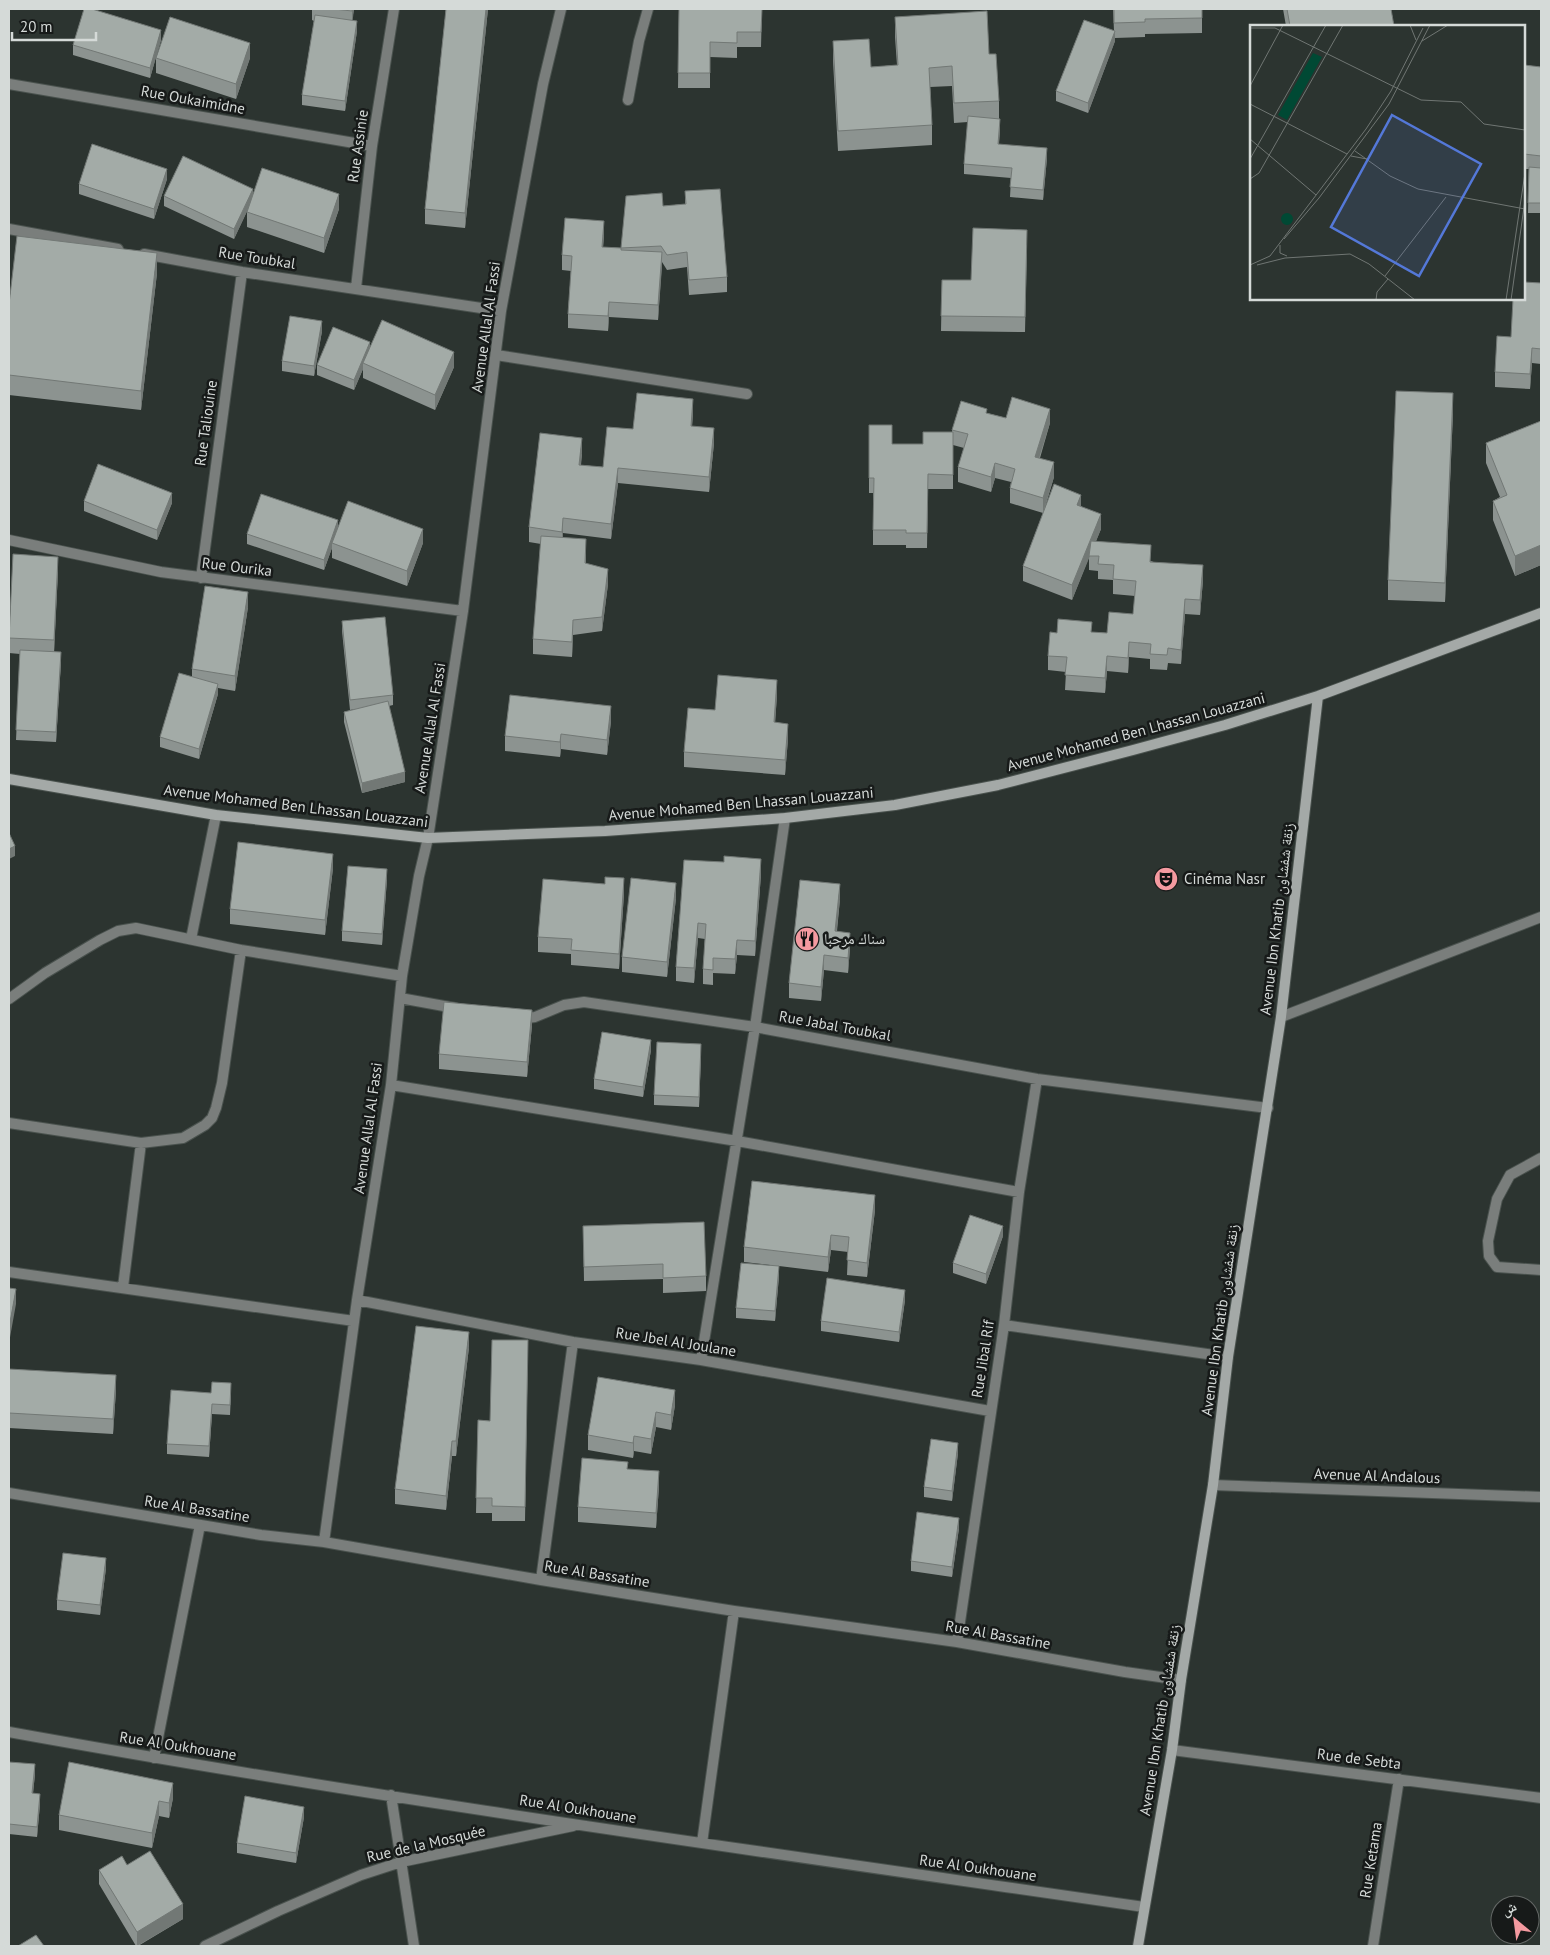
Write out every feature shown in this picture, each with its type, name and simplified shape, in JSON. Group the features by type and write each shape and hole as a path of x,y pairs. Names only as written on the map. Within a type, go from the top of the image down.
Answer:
{"street":[{"name":"Rue Assinie","path":"356,288 372,146 394,9"},
{"name":"Avenue Allal Al Fassi","path":"324,1542 357,1300 391,1085 402,976 419,876 428,838 463,611 501,311 543,84 561,9"},
{"path":"628,100 639,40 648,9"},
{"name":"Rue Oukaimidne","path":"9,84 372,146"},
{"name":"Rue Toubkal","path":"9,229 242,272 501,311"},
{"name":"Rue Taliouine","path":"200,578 242,272"},
{"path":"496,356 747,394"},
{"name":"Rue Ourika","path":"9,540 161,572 463,611"},
{"name":"Avenue Mohamed Ben Lhassan Louazzani","path":"9,779 216,815 428,838 605,831 785,818 896,805 998,785 1207,730 1318,696 1541,613"},
{"name":"Avenue Ibn Khatib زنقة شفشاون","path":"1138,1946 1172,1750 1181,1680 1212,1485 1228,1357 1281,1018 1318,696"},
{"path":"191,939 216,815"},
{"path":"701,1360 755,1027 785,818"},
{"path":"1281,1018 1541,917"},
{"path":"9,999 46,973 118,931 136,928 241,950 402,976"},
{"path":"9,1122 141,1142 184,1138 205,1125 212,1118 222,1083 241,950"},
{"path":"400,998 467,1010"},
{"name":"Rue Jabal Toubkal","path":"505,1016 524,1020 564,1005 584,1002 755,1027 1037,1079 1268,1108"},
{"name":"Rue Jibal Rif","path":"957,1642 1004,1325 1019,1192 1037,1079"},
{"path":"391,1085 737,1141 1019,1192"},
{"path":"123,1287 141,1142"},
{"path":"1541,1158 1510,1176 1497,1199 1488,1241 1489,1256 1497,1267 1541,1270"},
{"path":"9,1272 354,1321"},
{"name":"Rue Jbel Al Joulane","path":"357,1300 573,1342 701,1360 990,1411"},
{"path":"1004,1325 1228,1357"},
{"path":"541,1580 573,1342"},
{"name":"Avenue Al Andalous","path":"1212,1485 1541,1497"},
{"name":"Rue Al Bassatine","path":"9,1493 200,1525 324,1542 734,1611 957,1642 1181,1680"},
{"path":"154,1758 200,1525"},
{"path":"702,1843 734,1611"},
{"name":"Rue Al Oukhouane","path":"9,1732 154,1758 579,1825 1144,1907"},
{"name":"Rue de Sebta","path":"1172,1750 1541,1798"},
{"name":"Rue Ketama","path":"1373,1946 1399,1779"},
{"path":"391,1795 414,1946"},
{"name":"Rue de la Mosquée","path":"205,1946 278,1911 362,1875 401,1862 579,1825"}],"building":[{"path":"84,9 92,9 161,30 150,68 73,45"},
{"path":"334,9 352,9 352,11"},
{"path":"446,9 486,9 465,213 425,209"},
{"path":"679,9 762,9 761,32 737,32 737,43 710,42 710,73 678,73"},
{"path":"1114,9 1202,9 1202,18 1145,19 1145,22 1114,23"},
{"path":"1287,9 1391,9 1394,25 1290,25"},
{"path":"987,11 989,54 996,54 999,101 954,103 952,66 929,68 932,125 838,131 833,41 869,39 871,67 898,65 895,17"},
{"path":"315,15 357,21 345,101 302,95"},
{"path":"170,17 250,43 236,84 156,58"},
{"path":"1084,20 1115,31 1088,103 1056,91"},
{"path":"1525,65 1541,67 1541,156 1525,154"},
{"path":"968,116 1000,119 998,144 1047,148 1043,190 1010,187 1012,168 964,164"},
{"path":"92,144 167,169 154,209 79,184"},
{"path":"183,156 253,189 234,229 164,196"},
{"path":"1529,167 1541,168 1541,203 1528,203"},
{"path":"262,168 339,194 324,238 247,212"},
{"path":"720,189 727,277 689,280 687,252 667,255 661,246 621,248 626,196 662,193 663,206 686,204 685,191"},
{"path":"565,218 604,221 602,247 621,248 621,250 662,252 658,305 609,302 608,316 568,314 572,256 562,255"},
{"path":"973,228 1027,230 1025,317 941,316 942,280 971,280"},
{"path":"17,236 157,253 141,391 9,375 9,304"},
{"path":"1525,282 1541,283 1541,349 1532,348 1530,374 1495,372 1497,336 1511,337 1513,300 1525,300"},
{"path":"290,316 322,321 314,366 282,361"},
{"path":"382,320 454,352 435,395 363,363"},
{"path":"333,327 370,342 354,380 317,365"},
{"path":"1396,391 1453,393 1445,583 1388,580"},
{"path":"637,393 693,399 691,426 714,428 709,477 618,468 611,524 563,518 562,532 529,527 540,433 582,438 579,465 603,467 607,427 633,429"},
{"path":"1012,397 1050,409 1035,457 1054,462 1043,498 1010,488 1015,469 995,463 991,477 958,467 968,434 952,430 961,401 987,409 986,413 1006,418"},
{"path":"1541,421 1541,545 1515,556 1493,501 1507,495 1486,443"},
{"path":"869,425 892,425 892,444 923,444 923,432 953,432 953,475 928,474 927,533 906,533 906,530 873,530 874,478 869,478"},
{"path":"98,464 172,493 157,530 84,501"},
{"path":"1054,484 1081,495 1077,505 1101,514 1072,585 1023,566"},
{"path":"261,494 338,520 324,560 247,534"},
{"path":"348,501 423,529 407,571 332,543"},
{"path":"541,536 586,539 585,563 608,569 602,617 573,620 572,642 533,639"},
{"path":"1091,541 1151,545 1150,562 1203,565 1200,600 1185,599 1181,650 1168,648 1167,655 1150,654 1151,644 1129,642 1128,658 1107,656 1105,678 1065,675 1067,657 1048,656 1050,632 1057,633 1058,619 1092,622 1091,632 1107,633 1109,612 1133,614 1136,581 1113,579 1114,565 1098,564 1099,556 1089,556"},
{"path":"13,554 58,557 54,640 9,638"},
{"path":"205,586 248,592 235,676 192,669"},
{"path":"385,617 393,695 350,700 342,621"},
{"path":"20,650 61,652 56,732 16,730"},
{"path":"179,673 218,684 199,749 160,737"},
{"path":"718,675 777,680 774,722 788,724 785,760 684,752 688,708 715,710"},
{"path":"510,695 611,706 607,740 561,734 560,742 505,736"},
{"path":"388,701 405,772 362,783 344,712"},
{"path":"9,833 15,846 9,849"},
{"path":"238,842 333,854 325,920 230,909"},
{"path":"724,856 761,859 755,941 737,940 735,959 713,958 713,970 703,969 706,924 698,923 694,968 676,967 684,860 724,862"},
{"path":"348,866 387,869 382,934 342,931"},
{"path":"605,877 624,878 619,954 571,950 572,939 538,937 543,879 605,884"},
{"path":"631,878 676,883 667,962 622,957"},
{"path":"800,880 840,884 835,931 850,933 848,958 824,955 821,987 789,983"},
{"path":"444,1002 532,1010 527,1062 439,1054"},
{"path":"602,1032 651,1040 643,1087 594,1079"},
{"path":"657,1042 701,1044 699,1097 654,1095"},
{"path":"752,1181 875,1195 867,1263 847,1260 849,1237 831,1235 828,1257 744,1247"},
{"path":"970,1215 1003,1226 986,1274 953,1263"},
{"path":"704,1222 706,1276 663,1278 663,1264 584,1267 583,1226"},
{"path":"741,1263 779,1266 775,1311 736,1308"},
{"path":"827,1278 905,1290 899,1332 821,1321"},
{"path":"9,1288 16,1289 9,1328"},
{"path":"416,1326 469,1332 456,1441 452,1441 446,1496 395,1489"},
{"path":"492,1340 528,1340 525,1507 492,1506 492,1498 476,1498 478,1420 490,1421"},
{"path":"9,1369 116,1375 113,1419 9,1413"},
{"path":"598,1377 675,1390 671,1415 656,1412 651,1439 634,1436 633,1443 588,1435"},
{"path":"212,1382 231,1383 230,1405 212,1404 209,1446 167,1444 171,1390 211,1393"},
{"path":"931,1439 958,1443 952,1491 924,1487"},
{"path":"582,1458 628,1462 627,1469 659,1471 656,1513 578,1507"},
{"path":"917,1512 959,1518 952,1567 911,1561"},
{"path":"63,1553 106,1558 100,1605 57,1600"},
{"path":"9,1762 35,1764 32,1793 40,1794 37,1827 9,1824"},
{"path":"69,1762 173,1783 169,1803 159,1801 152,1833 59,1815"},
{"path":"245,1796 304,1807 296,1853 237,1843"},
{"path":"150,1851 183,1904 137,1932 99,1870 122,1856 127,1865"},
{"path":"36,1935 44,1946 18,1946"}],"place":[{"name":"Cinéma Nasr","path":"1166,879"},
{"name":"سناك مرحبا","path":"807,939"}]}
